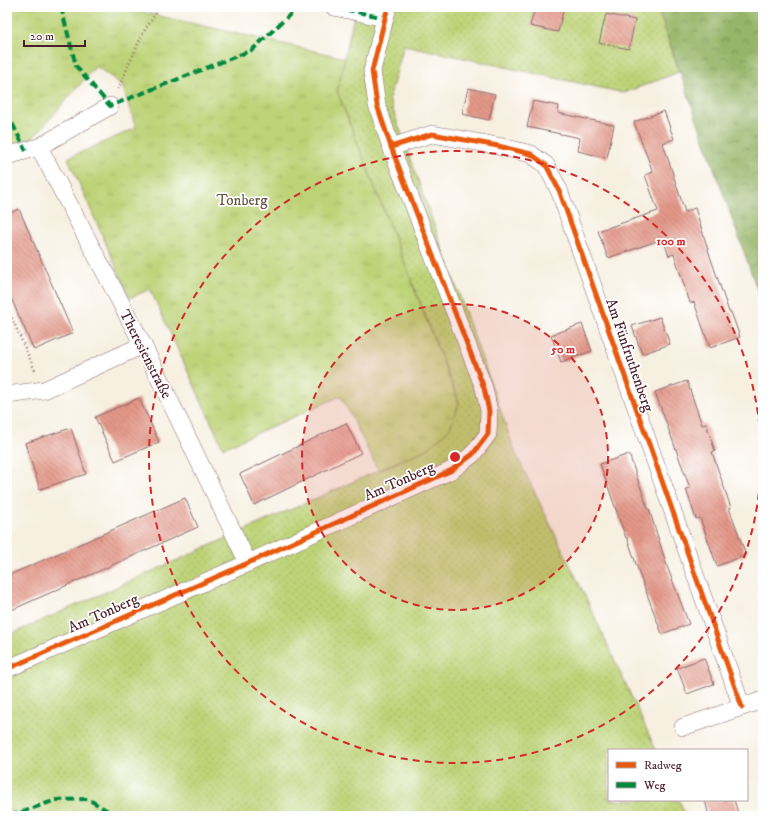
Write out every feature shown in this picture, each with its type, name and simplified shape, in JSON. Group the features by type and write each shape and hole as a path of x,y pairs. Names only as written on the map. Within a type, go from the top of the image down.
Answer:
{"street":[{"path":"334,7 387,13"},
{"name":"Am Tonberg","path":"7,669 248,563 452,470 473,454 488,434 489,411 484,388 391,147 377,105 372,71 387,13"},
{"path":"7,156 39,147 110,106"},
{"name":"Am Fünfruthenberg","path":"391,147 432,134 498,146 531,154 546,165 559,190 742,707"},
{"name":"Theresienstraße","path":"39,147 143,345 248,563"},
{"path":"7,395 44,390 143,345"},
{"path":"683,727 763,700"}],"path":[{"path":"110,106 143,34 159,7"},
{"path":"7,307 44,390"}],"green space":[{"name":"Tonberg","path":"7,7 120,7 345,58 337,91 459,403 450,428 429,448 378,470 341,396 223,448 150,289 130,298 68,158 136,128 122,85 96,66 34,137 7,146"},
{"path":"356,7 657,7 679,72 624,93 404,45 389,99 516,454 586,598 656,749 608,749 608,801 679,801 686,816 7,816 7,636 429,448 459,402 337,91"},
{"path":"657,7 763,7 763,306"}],"building":[{"path":"535,7 564,7 558,32 530,26"},
{"path":"606,14 635,20 629,49 599,43"},
{"path":"468,88 495,94 489,120 462,114"},
{"path":"533,101 559,106 558,113 614,125 607,158 578,151 580,138 527,127"},
{"path":"664,111 674,139 663,143 685,212 695,208 729,312 731,312 740,337 710,348 694,302 690,303 674,254 669,256 663,239 608,258 598,231 658,211 645,175 653,172 634,122"},
{"path":"19,209 73,333 34,350 7,289 7,214"},
{"path":"660,317 670,344 642,354 632,326"},
{"path":"582,324 592,351 561,362 551,335"},
{"path":"687,381 702,425 706,424 715,451 712,452 731,508 729,508 746,555 717,566 700,518 696,519 686,489 690,488 655,392"},
{"path":"139,398 159,442 115,461 95,417"},
{"path":"346,423 361,453 254,505 240,474"},
{"path":"71,428 86,474 40,489 25,443"},
{"path":"629,454 649,509 667,566 689,624 662,634 600,464"},
{"path":"185,498 198,527 7,612 7,576"},
{"path":"704,658 714,684 687,694 677,668"},
{"path":"705,801 734,801 739,816 709,816"}],"marked path":[{"path":"61,7 76,66 110,106 252,50 298,7"},
{"path":"334,7 385,18"},
{"path":"7,113 26,151"},
{"path":"10,816 56,800 88,799 116,816"}],"cycle path":[{"path":"7,669 248,563 452,470 473,454 488,434 489,411 484,388 391,147 377,105 372,71 388,7"},
{"path":"391,147 432,134 498,146 531,154 546,165 559,190 742,707"}]}
